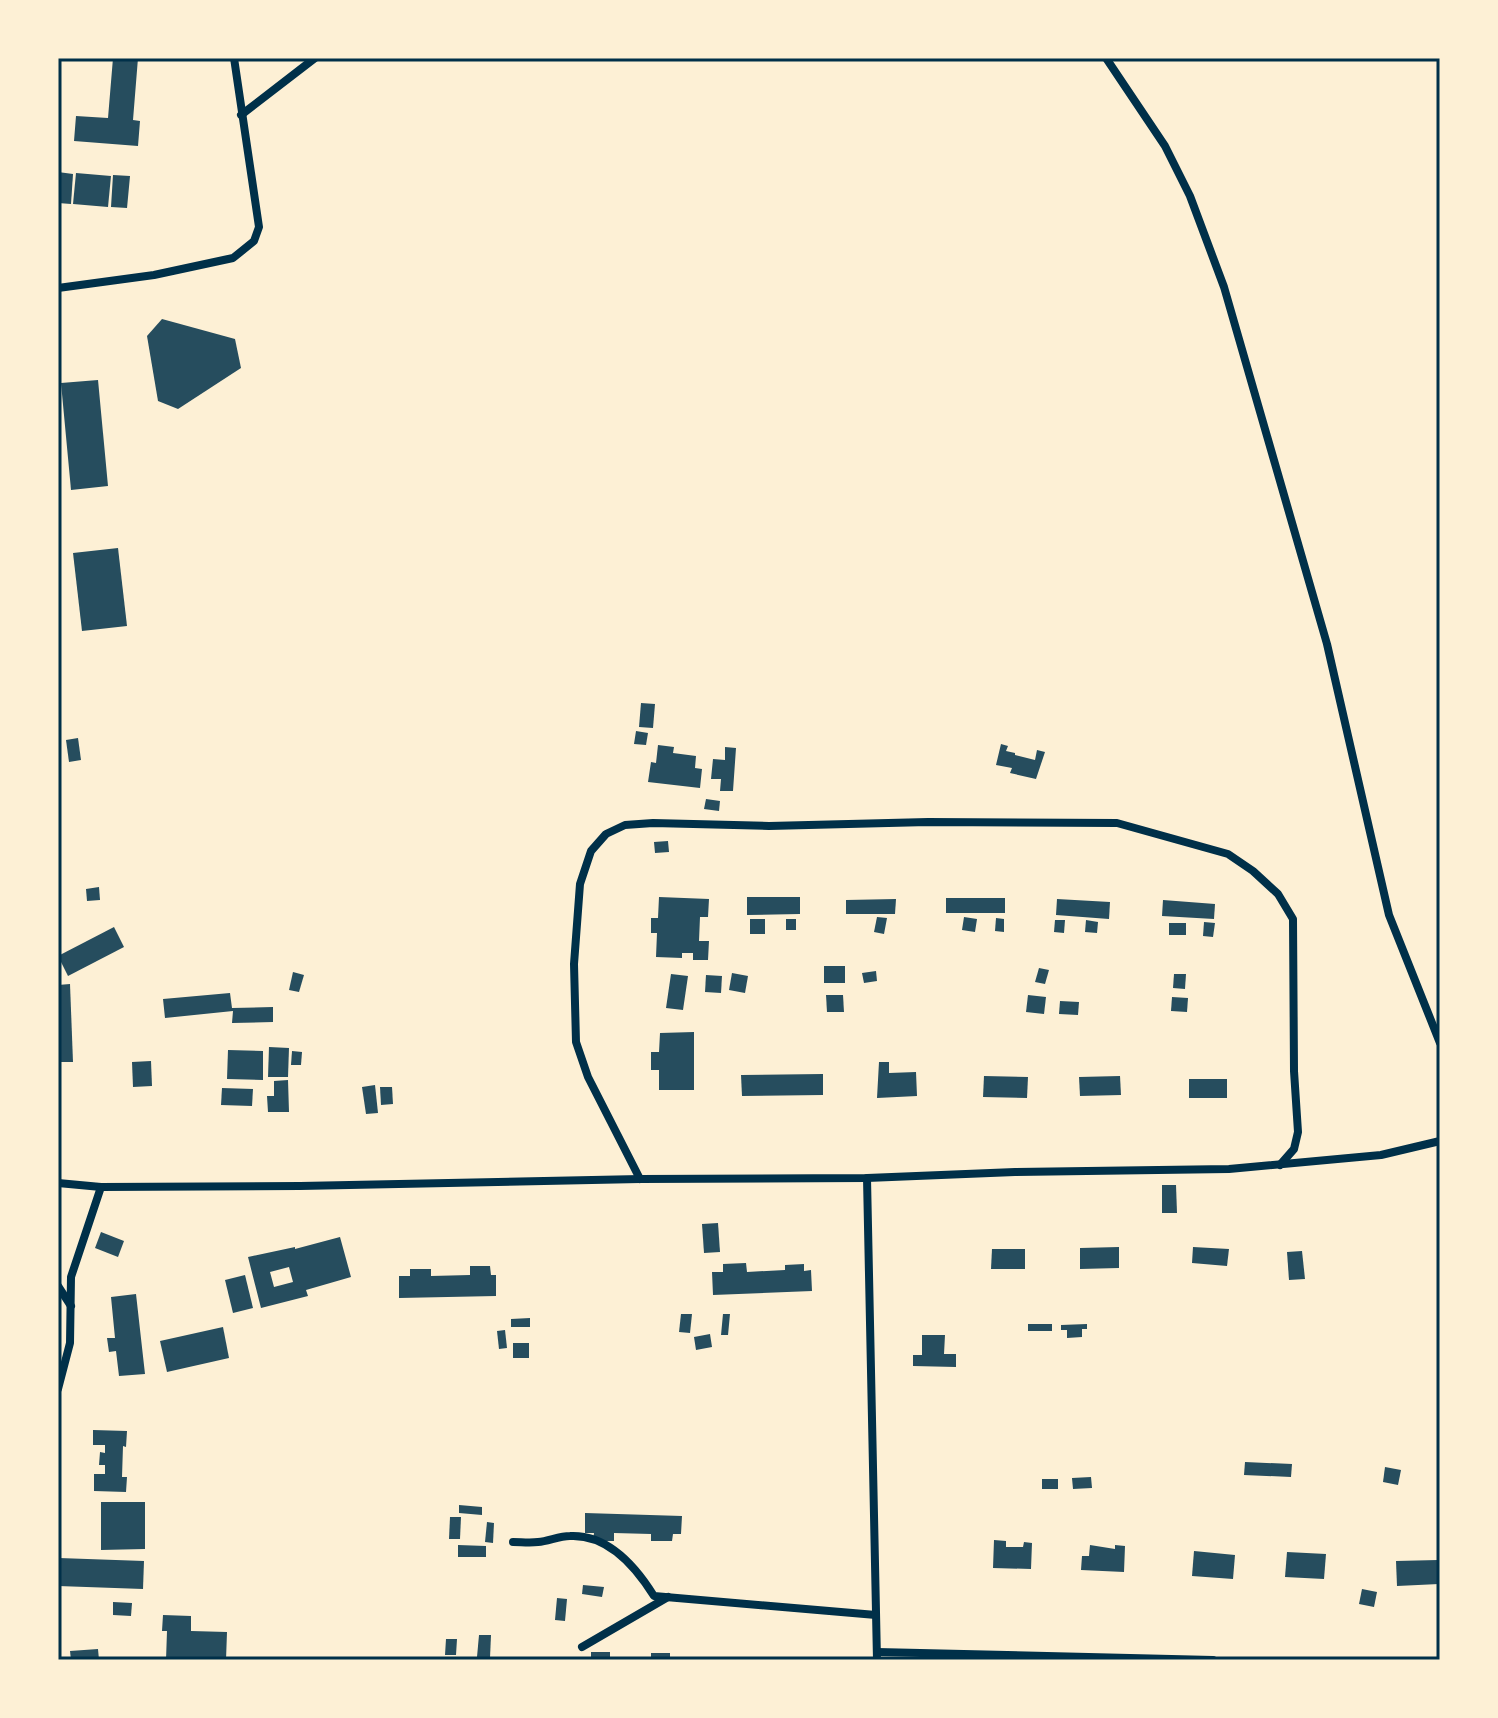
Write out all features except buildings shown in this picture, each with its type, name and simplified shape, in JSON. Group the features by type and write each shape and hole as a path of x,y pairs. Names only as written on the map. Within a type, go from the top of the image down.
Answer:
{"street":[{"path":"58,288 154,275 233,258 254,241 259,227 234,58"},
{"path":"241,115 315,58"},
{"path":"1106,58 1165,146 1190,196 1224,287 1327,644 1389,915 1440,1043"},
{"path":"640,1179 588,1077 576,1042 574,964 580,884 591,851 606,834 625,825 653,823 769,826 928,822 1117,823 1228,854 1278,894 1293,919 1294,1071 1298,1132 1294,1149 1280,1165"},
{"path":"58,1183 101,1187 300,1186 1229,1169 1381,1155 1440,1141"},
{"path":"867,1178 877,1656 1213,1660"},
{"path":"58,1389 70,1343 71,1277 101,1187"},
{"path":"58,1286 71,1307"},
{"path":"513,1542 538,1543 570,1536 595,1540 639,1571 654,1596 876,1615"},
{"path":"582,1647 669,1597"}]}
